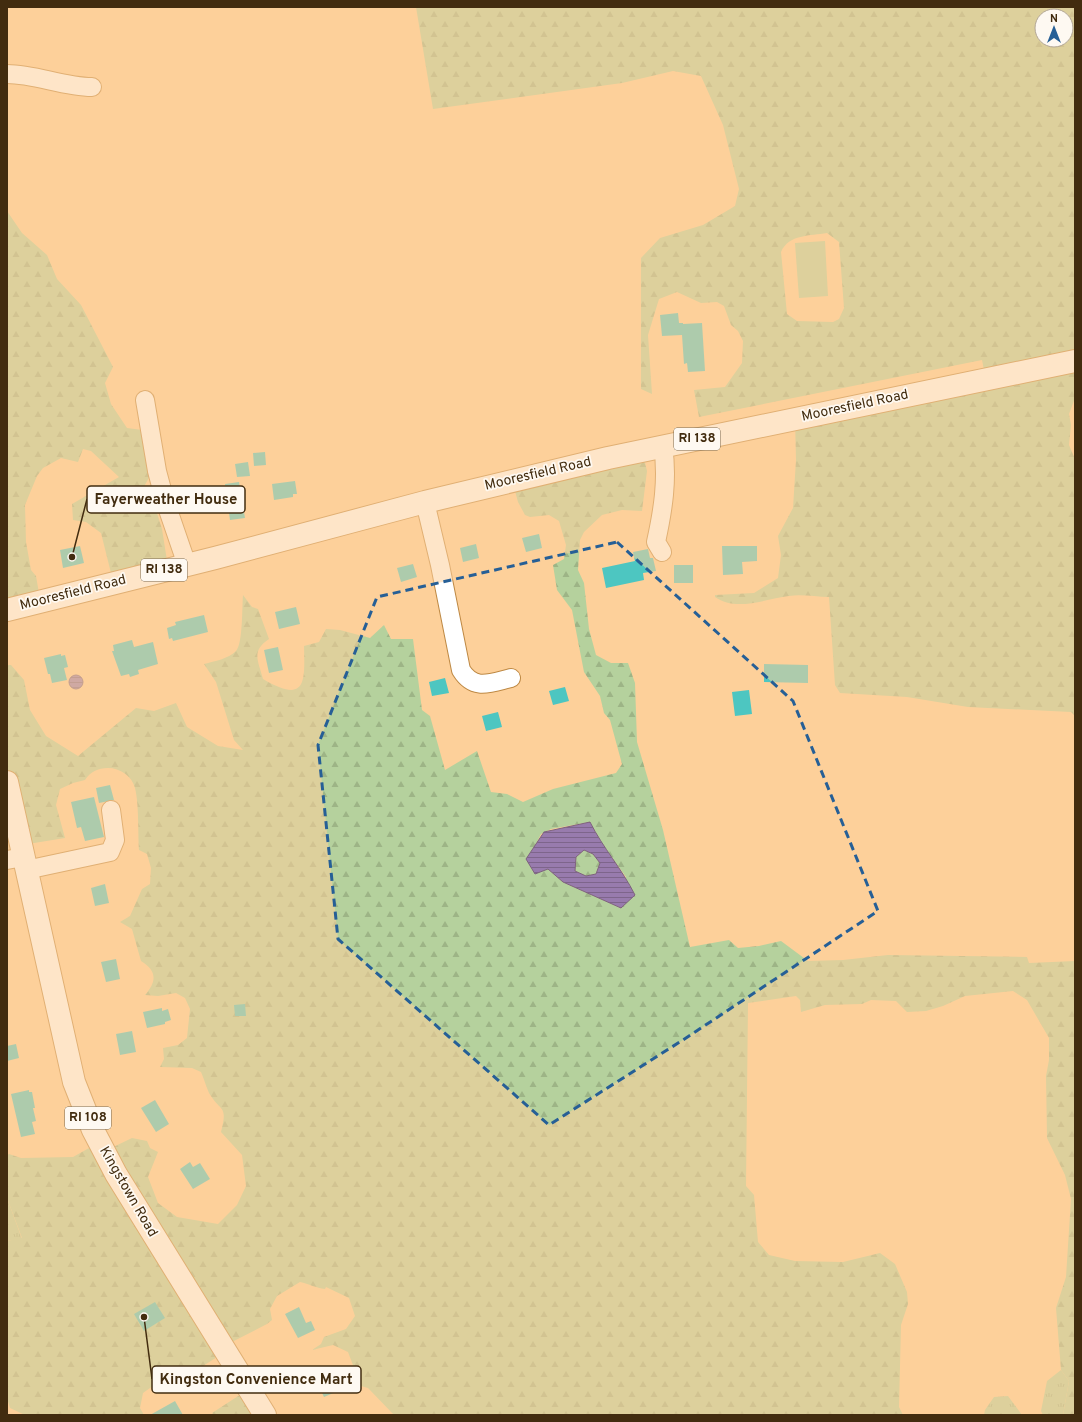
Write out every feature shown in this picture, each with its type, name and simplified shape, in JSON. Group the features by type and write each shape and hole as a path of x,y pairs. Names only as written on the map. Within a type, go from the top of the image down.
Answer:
{"main road":[{"name":"Mooresfield Road","path":"7,610 187,565 425,502 663,446 1075,361"},
{"name":"Kingstown Road","path":"7,782 19,862 74,1082 93,1130 120,1181 265,1415"}],"street":[{"path":"7,74 26,75 77,86 92,87"},
{"path":"145,400 157,471 165,501 187,565"},
{"path":"662,552 656,542 661,518 666,467 663,446"},
{"path":"425,502 440,564 461,670 467,679 486,684 510,678"},
{"path":"19,862 110,852 115,840 111,810"}],"highlighted area":[{"path":"617,542 793,701 878,911 686,1038 549,1125 338,939 318,745 377,597"}],"green space":[{"path":"416,7 1075,7 1075,398 1069,414 1071,425 1069,445 1075,459 1075,716 1071,712 968,707 907,697 840,693 835,685 829,597 794,595 751,603 732,604 715,597 715,595 754,593 778,578 781,555 778,536 793,508 796,460 795,418 985,375 982,360 699,417 694,390 725,387 742,363 743,341 738,331 731,325 724,306 717,302 701,303 677,292 659,299 648,335 652,394 641,389 641,258 660,238 703,225 735,206 739,189 723,125 701,76 673,71 622,83 433,109","holes":["827,233 839,242 844,308 839,319 833,322 797,321 787,314 781,252 789,242 801,237"]},
{"path":"7,211 22,233 47,255 57,279 81,305 113,367 105,383 111,404 127,428 150,431 151,474 141,492 156,510 162,529 168,567 113,581 101,533 86,522 73,520 72,504 119,477 91,451 83,449 78,462 61,458 43,468 37,476 25,505 26,542 31,570 36,576 40,599 7,608"},
{"path":"825,241 828,296 799,298 795,243"},
{"path":"642,450 647,471 642,511 622,510 602,515 584,532 580,540 578,570 584,583 589,629 596,655 611,663 628,663 635,683 637,742 663,830 690,947 729,940 738,948 759,946 781,941 808,961 843,960 888,955 1027,957 1029,963 1075,961 1075,1415 1063,1415 1069,1381 1061,1370 1056,1308 1066,1277 1071,1199 1065,1175 1047,1138 1046,1076 1049,1060 1049,1038 1027,1000 1013,991 965,996 943,1006 926,1011 907,1012 896,1001 871,1000 862,1004 825,1005 801,1012 800,1000 796,996 748,1003 746,1186 754,1195 758,1242 769,1255 795,1261 843,1262 880,1253 895,1264 907,1292 908,1304 901,1325 899,1407 903,1415 394,1415 368,1388 361,1386 348,1352 333,1345 312,1350 321,1344 324,1337 346,1329 355,1316 349,1298 326,1287 325,1289 300,1282 277,1296 270,1309 272,1320 267,1324 224,1346 225,1352 192,1373 171,1373 143,1393 140,1408 144,1415 25,1415 10,1408 7,1398 7,1241 22,1238 7,1198 7,1155 9,1154 21,1158 73,1157 98,1143 105,1151 132,1138 147,1141 150,1148 158,1152 148,1177 158,1203 177,1217 218,1224 237,1205 246,1186 242,1155 221,1132 224,1117 222,1110 209,1093 201,1072 192,1068 160,1067 164,1059 163,1048 178,1045 187,1038 190,1009 185,998 176,993 158,996 145,995 152,985 154,976 150,969 141,961 132,929 120,922 130,916 142,889 150,884 151,868 147,854 139,850 135,788 128,776 121,771 112,768 104,768 92,773 85,780 73,783 60,789 56,805 65,838 28,844 7,787 7,665 11,665 24,680 30,710 46,736 78,756 136,708 154,711 176,703 187,727 218,746 243,750 234,740 216,682 204,664 229,656 236,651 241,633 243,595 252,607 258,609 269,639 263,643 257,656 263,679 288,690 295,689 300,686 303,679 304,646 319,642 326,629 340,630 370,638 384,625 391,639 413,639 422,710 430,716 445,770 477,751 491,792 507,794 523,802 553,789 616,773 622,764 610,720 604,713 600,696 584,672 572,610 557,590 553,565 564,559 566,545 559,521 549,515 530,517 525,515 518,502 515,491","holes":["590,822 599,840 626,877 621,908 563,882 531,854 541,834 551,829"]},
{"path":"584,850 593,854 600,863 596,874 586,876 575,871 576,857"},
{"path":"7,1198 22,1239 7,1241"},
{"path":"1061,1370 1069,1381 1063,1415 1043,1415 1041,1411 1047,1381"},
{"path":"249,1389 266,1415 214,1415 212,1413"},
{"path":"1008,1396 1022,1415 984,1415 985,1410 994,1397"}],"shaded area":[{"path":"73,675 79,675 83,679 83,685 79,689 73,689 69,685 69,679"},
{"path":"590,822 635,895 621,908 563,882 548,869 535,874 526,859 544,832","holes":["584,850 593,854 600,863 596,874 586,876 575,871 576,857"]}],"building":[{"path":"678,313 679,323 702,323 705,371 688,372 687,363 684,364 682,335 662,336 660,315"},
{"path":"265,452 266,465 254,466 253,453"},
{"path":"248,462 250,476 237,477 235,464"},
{"path":"295,481 297,494 293,494 293,497 274,500 272,484"},
{"path":"239,482 245,518 230,520 225,484"},
{"path":"539,534 542,548 526,552 522,538"},
{"path":"476,544 479,558 463,562 460,548"},
{"path":"80,546 84,563 63,568 60,550"},
{"path":"722,546 757,546 757,561 742,562 743,574 723,575"},
{"path":"648,549 650,558 653,558 656,571 643,573 644,580 606,588 602,568 635,561 633,552"},
{"path":"413,564 417,577 401,582 397,568"},
{"path":"674,565 693,565 693,583 674,583"},
{"path":"296,607 300,624 279,629 275,612"},
{"path":"204,615 208,632 173,641 172,638 169,639 167,628 176,625 175,622"},
{"path":"132,640 134,647 153,642 158,664 138,670 139,674 130,677 129,674 121,676 112,651 114,651 113,645"},
{"path":"278,647 283,670 269,673 264,650"},
{"path":"61,654 61,656 65,655 68,667 64,668 67,680 52,683 44,658"},
{"path":"764,664 808,665 808,683 764,682"},
{"path":"445,678 449,693 432,696 429,682"},
{"path":"565,687 569,701 553,705 549,691"},
{"path":"749,690 752,714 735,716 732,692"},
{"path":"498,712 502,727 486,731 482,716"},
{"path":"110,785 114,800 99,803 96,788"},
{"path":"94,797 104,837 85,841 81,827 77,828 71,802"},
{"path":"105,884 109,903 95,906 91,888"},
{"path":"116,959 120,979 106,982 101,962"},
{"path":"245,1004 246,1016 235,1016 234,1005"},
{"path":"162,1008 162,1011 168,1009 171,1020 165,1022 165,1024 147,1028 143,1012"},
{"path":"132,1031 136,1052 120,1055 116,1034"},
{"path":"16,1044 19,1058 7,1061 7,1046"},
{"path":"29,1090 29,1092 32,1092 35,1108 33,1108 36,1121 32,1122 35,1134 21,1137 11,1094"},
{"path":"155,1100 169,1124 156,1132 141,1108"},
{"path":"190,1162 193,1167 200,1163 210,1179 193,1189 180,1169"},
{"path":"155,1302 165,1318 144,1331 134,1314"},
{"path":"299,1307 306,1323 311,1321 315,1330 298,1338 285,1314"},
{"path":"327,1370 338,1391 324,1397 314,1377"},
{"path":"175,1401 183,1415 150,1415"}],"place":[{"name":"Fayerweather House","path":"72,557"},
{"name":"Kingston Convenience Mart","path":"144,1317"}]}
